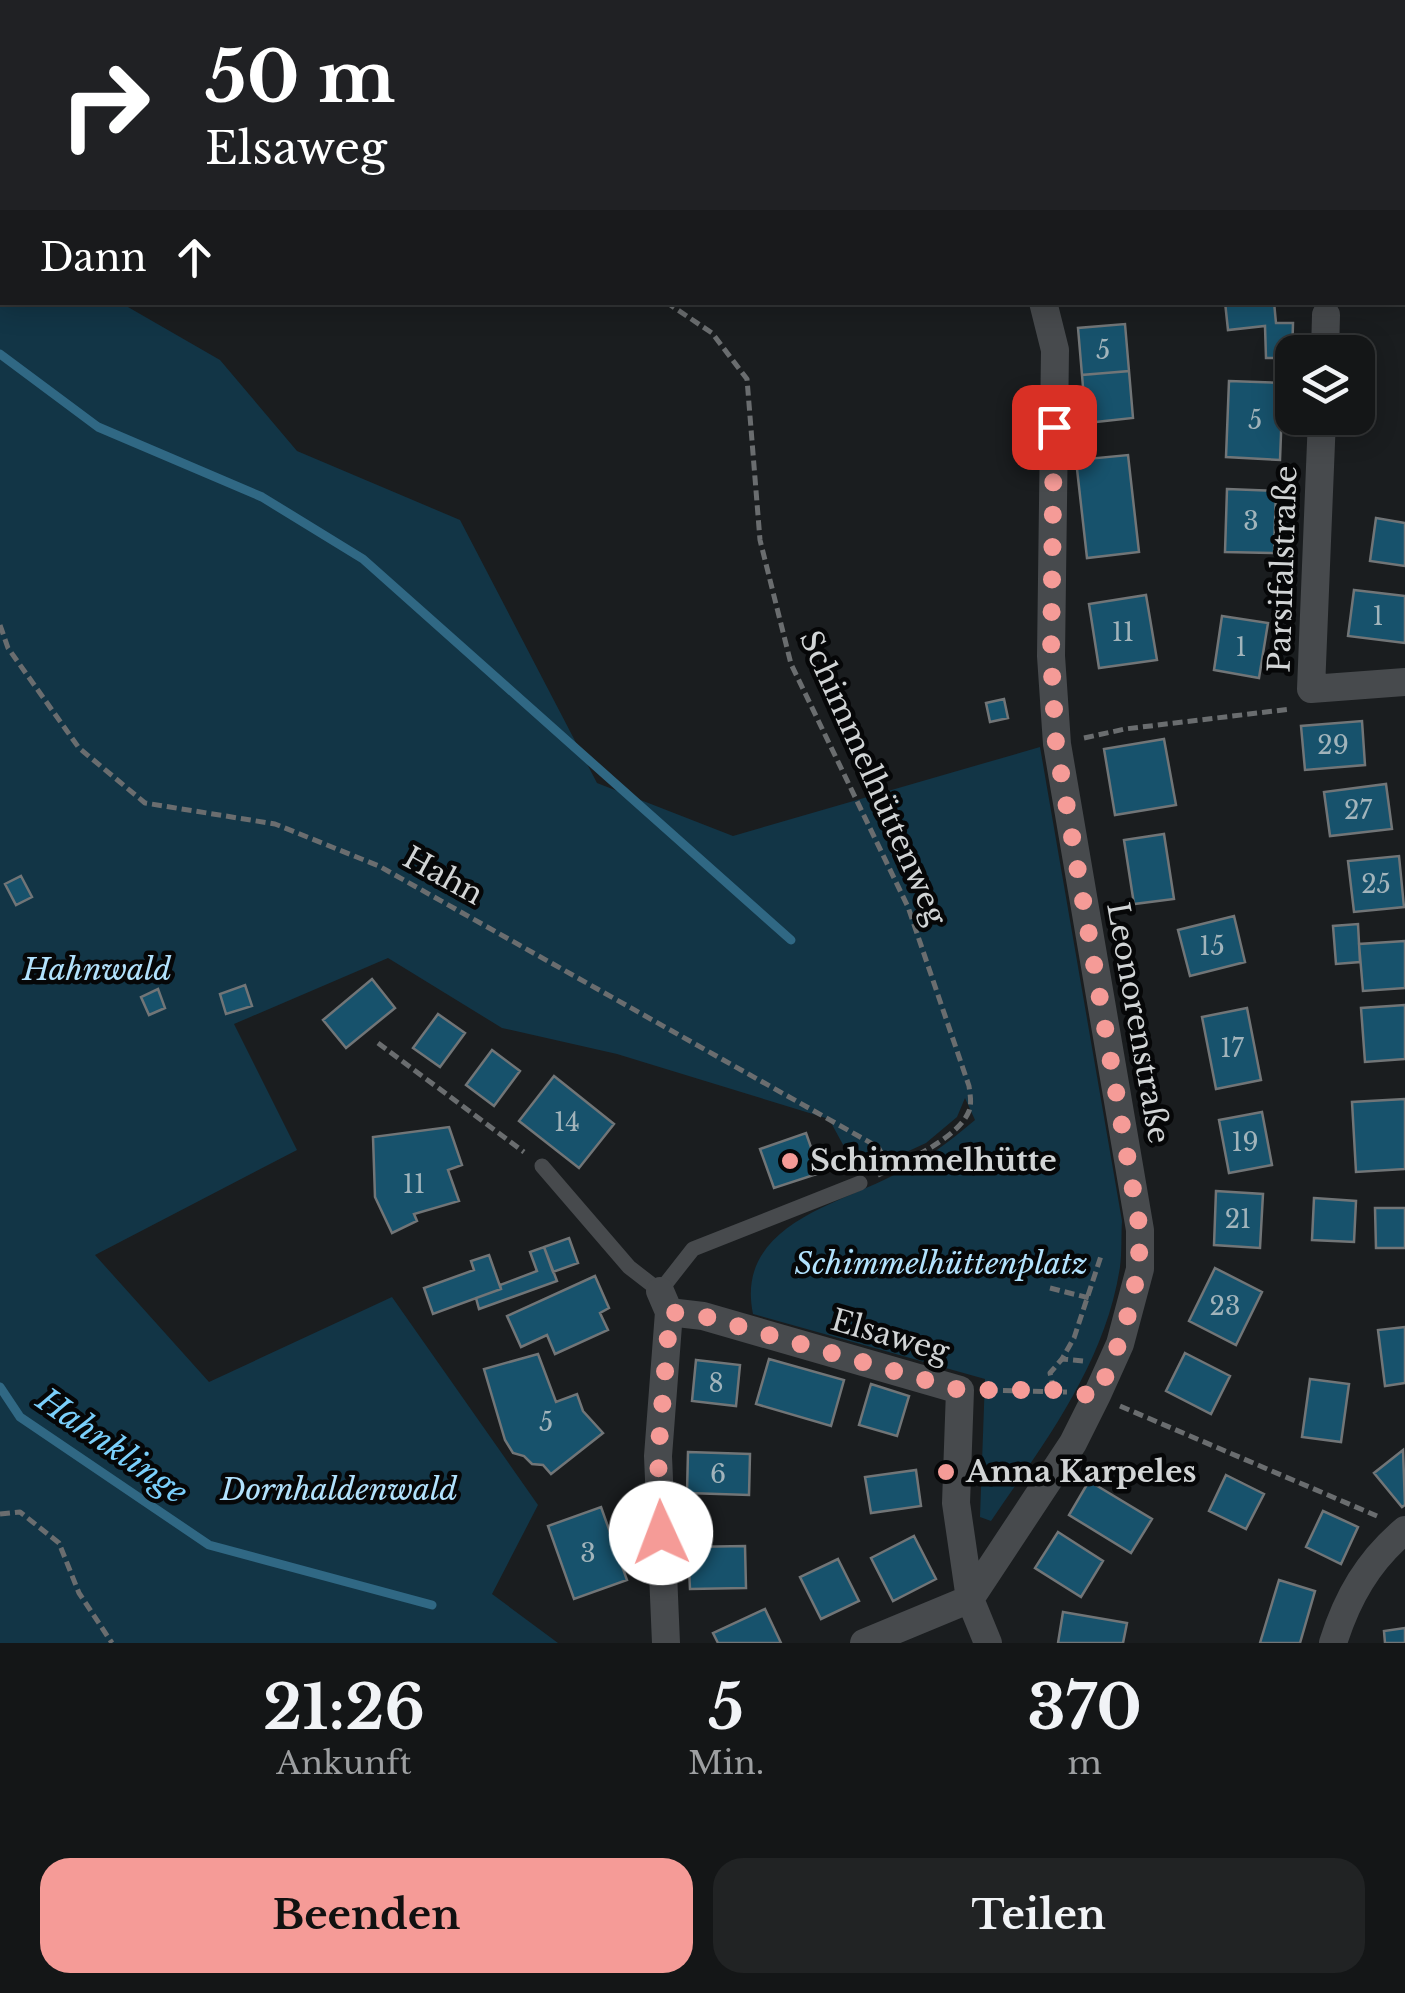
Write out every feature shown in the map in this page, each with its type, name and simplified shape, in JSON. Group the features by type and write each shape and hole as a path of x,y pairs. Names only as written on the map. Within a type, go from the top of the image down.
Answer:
{"street":[{"name":"Leonorenstraße","path":"970,1599 1074,1442 1109,1401 1140,1269 1140,1230 1056,744 1051,656 1054,350 1045,305"},
{"path":"1325,335 1326,316"},
{"name":"Parsifalstraße","path":"1321,435 1311,689 1405,682"},
{"path":"665,1302 658,1456 666,1643"},
{"name":"Elsaweg","path":"665,1302 960,1390 956,1504 970,1599 988,1643"},
{"path":"1333,1643 1350,1594 1374,1561 1405,1530"},
{"path":"864,1643 970,1599"}],"lane":[{"path":"542,1166 665,1302 694,1250 860,1184"}],"path":[{"name":"Schimmelhüttenweg","path":"671,305 712,332 747,379 760,540 792,664 908,906 970,1086 971,1108 963,1121 931,1148 890,1169"},
{"name":"Hahn","path":"0,625 8,648 80,748 145,804 275,824 380,866 878,1148 890,1169"},
{"path":"1056,744 1124,729 1289,710 1311,689"},
{"path":"378,1043 542,1166"},
{"path":"860,1184 890,1169"},
{"path":"1054,1390 1050,1373 1074,1338 1102,1253"},
{"path":"1050,1288 1089,1298"},
{"path":"1062,1359 1090,1362"},
{"path":"960,1390 1054,1390 1109,1401 1378,1517"},
{"path":"0,1514 20,1512 59,1543 79,1593 112,1643"}],"green space":[{"path":"0,305 124,305 220,360 297,451 460,520 597,783 733,836 1040,747 1122,1221 1121,1256 1112,1303 1087,1369 1052,1431 991,1521 980,1517 985,1379 753,1314 751,1284 759,1260 774,1240 794,1224 904,1170 975,1120 965,1098 957,1117 926,1143 859,1174 829,1119 617,1054 502,1028 388,958 234,1024 297,1150 95,1255 209,1382 392,1297 538,1505 492,1594 558,1643 0,1643"}],"building":[{"path":"1225,305 1274,305 1276,323 1293,323 1293,335 1275,335 1275,358 1266,358 1265,326 1228,330"},
{"path":"1125,324 1129,371 1082,375 1078,328"},
{"path":"1129,371 1133,418 1086,423 1082,375"},
{"path":"1229,381 1275,383 1275,435 1281,435 1280,460 1226,457"},
{"path":"1128,455 1139,552 1087,558 1076,460"},
{"path":"1227,489 1276,491 1274,553 1225,552"},
{"path":"1376,518 1405,523 1405,566 1370,561"},
{"path":"1354,590 1405,596 1405,643 1348,636"},
{"path":"1146,595 1157,660 1099,668 1089,604"},
{"path":"1222,616 1268,623 1259,678 1214,670"},
{"path":"1004,699 1008,718 990,722 986,703"},
{"path":"1362,721 1365,765 1305,770 1301,726"},
{"path":"1164,739 1176,805 1115,815 1104,749"},
{"path":"1386,784 1392,829 1330,836 1324,792"},
{"path":"1164,834 1174,899 1134,904 1124,840"},
{"path":"1399,856 1404,907 1354,912 1348,861"},
{"path":"21,876 32,897 16,905 5,884"},
{"path":"1234,916 1245,962 1190,976 1178,930"},
{"path":"1358,924 1360,962 1336,964 1333,926"},
{"path":"1405,941 1405,988 1363,991 1359,944"},
{"path":"372,979 395,1008 346,1048 323,1020"},
{"path":"245,985 252,1006 226,1014 220,994"},
{"path":"158,989 165,1008 149,1015 141,997"},
{"path":"1405,1005 1405,1059 1365,1062 1361,1008"},
{"path":"1247,1008 1261,1080 1216,1089 1202,1017"},
{"path":"438,1014 465,1033 440,1067 413,1048"},
{"path":"492,1050 520,1071 494,1106 466,1085"},
{"path":"554,1076 614,1124 579,1168 519,1121"},
{"path":"1405,1099 1405,1169 1356,1172 1352,1102"},
{"path":"1262,1112 1272,1165 1229,1173 1219,1120"},
{"path":"449,1127 462,1165 448,1170 459,1201 414,1214 417,1221 392,1233 375,1197 373,1137"},
{"name":"Schimmelhütte","path":"806,1133 820,1173 774,1188 760,1149"},
{"path":"1216,1191 1263,1194 1260,1248 1214,1245"},
{"path":"1314,1198 1356,1201 1354,1242 1312,1240"},
{"path":"1375,1208 1405,1208 1405,1248 1376,1248"},
{"path":"569,1238 578,1263 553,1272 544,1247"},
{"path":"544,1247 557,1281 479,1309 476,1298 537,1271 530,1252"},
{"path":"489,1255 501,1289 433,1314 424,1288 474,1270 471,1261"},
{"path":"1215,1268 1262,1292 1236,1345 1189,1321"},
{"path":"595,1276 609,1308 600,1313 608,1330 555,1354 547,1335 521,1347 507,1316"},
{"path":"1405,1327 1405,1383 1385,1386 1378,1330"},
{"path":"1185,1353 1230,1376 1211,1414 1166,1391"},
{"path":"538,1354 556,1402 577,1394 583,1411 603,1433 551,1474 543,1465 532,1464 513,1453 505,1440 484,1369"},
{"path":"769,1359 844,1380 831,1426 756,1404"},
{"path":"696,1360 740,1365 736,1406 692,1401"},
{"path":"1310,1379 1349,1384 1341,1442 1302,1437"},
{"path":"871,1384 909,1396 897,1436 859,1425"},
{"path":"1403,1450 1405,1505 1402,1507 1374,1473"},
{"path":"688,1452 750,1454 749,1495 687,1493"},
{"path":"916,1470 921,1506 871,1513 865,1477"},
{"path":"1226,1475 1264,1494 1246,1529 1209,1511"},
{"path":"1089,1481 1152,1519 1131,1553 1069,1515"},
{"path":"601,1507 627,1580 574,1599 548,1526"},
{"path":"1323,1511 1358,1527 1341,1564 1306,1547"},
{"path":"1058,1532 1103,1561 1081,1597 1035,1568"},
{"path":"914,1536 936,1579 893,1601 871,1558"},
{"path":"745,1546 746,1588 690,1589 688,1547"},
{"path":"838,1559 859,1601 821,1619 800,1577"},
{"path":"1279,1580 1315,1591 1300,1643 1260,1643"},
{"path":"765,1609 781,1643 718,1643 713,1633"},
{"path":"1063,1612 1127,1623 1123,1643 1058,1643"},
{"path":"1405,1628 1405,1643 1385,1643 1384,1631"}],"waterway":[{"path":"0,354 98,427 262,497 363,559 791,940"},
{"name":"Hahnklinge","path":"0,1387 20,1417 209,1545 432,1605"}],"place":[{"name":"Schimmelhütte","path":"790,1161"},
{"name":"Anna Karpeles","path":"946,1472"}],"route":[{"path":"661,1533 658,1456 670,1312 703,1316 960,1390 1054,1390 1097,1396 1120,1344 1140,1269 1140,1230 1056,744 1051,656 1054,427"}],"park label":[{"name":"Hahnwald","path":"97,970"},
{"name":"Schimmelhüttenplatz","path":"941,1264"},
{"name":"Dornhaldenwald","path":"339,1490"}]}
